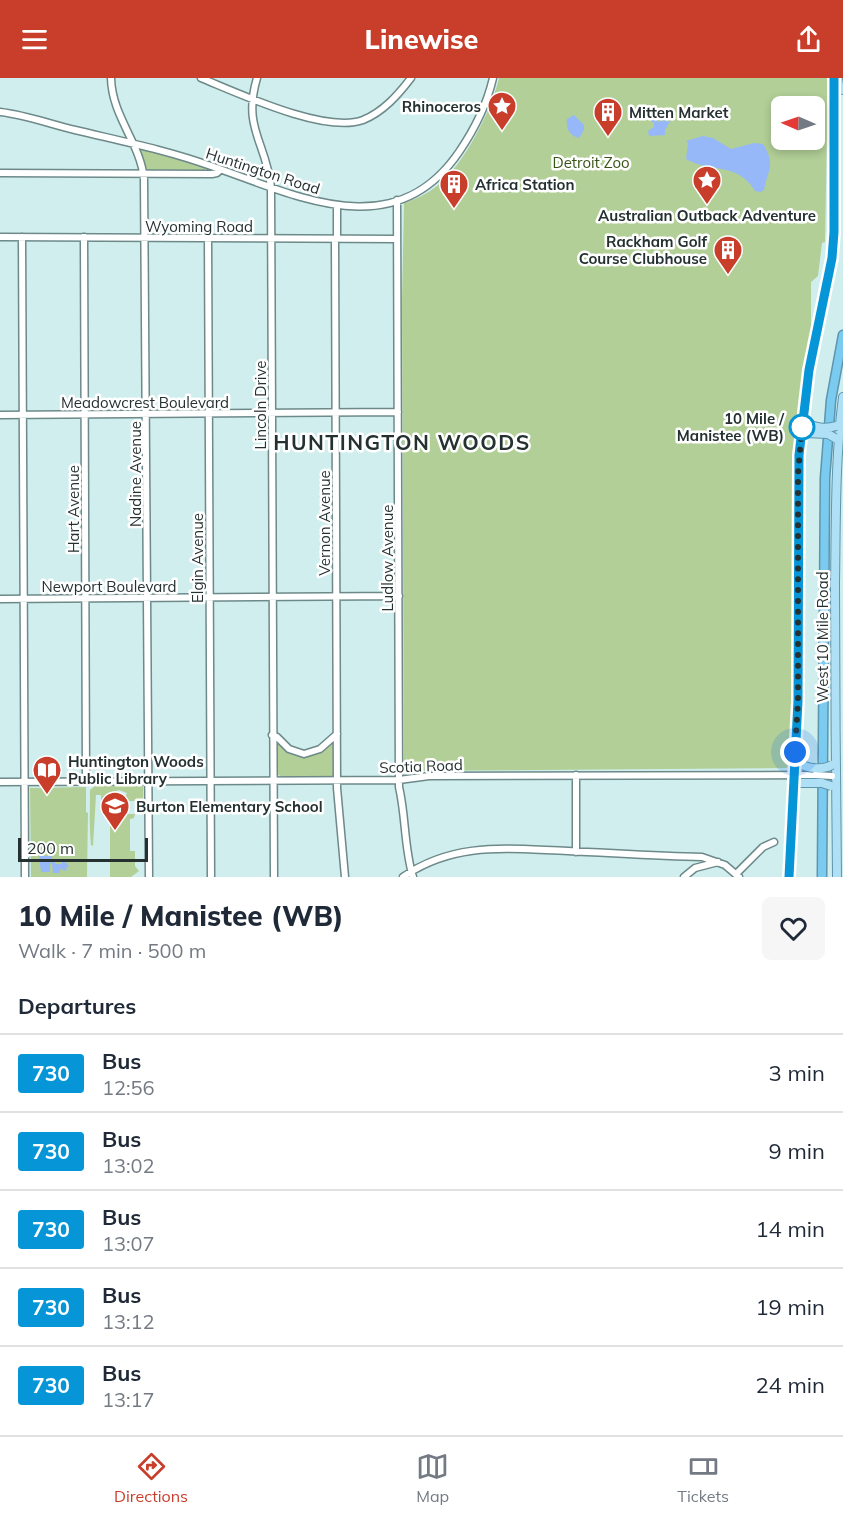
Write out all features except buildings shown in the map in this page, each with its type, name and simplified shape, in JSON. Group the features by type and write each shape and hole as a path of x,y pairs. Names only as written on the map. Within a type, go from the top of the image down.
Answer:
{"highway":[{"path":"822,877 825,470 831,400 843,335"}],"main road":[{"path":"836,78 843,90"},
{"name":"West 10 Mile Road","path":"789,877 797,760 798,474 809,370 832,258 836,78"},
{"path":"834,103 838,98 843,97"},
{"name":"West 10 Mile Road","path":"837,877 837,776 834,762 839,680 840,456 836,441 843,397"},
{"path":"804,419 812,426 830,428 838,424"},
{"path":"803,435 828,434 836,441"},
{"path":"797,760 806,766 825,768 834,762"},
{"path":"796,780 831,786 836,795"}],"street":[{"name":"Nadine Avenue","path":"111,78 117,112 139,156 144,173 149,877"},
{"path":"201,78 252,99 309,117 346,124 362,120 380,110 411,78"},
{"name":"Lincoln Drive","path":"257,78 252,99 252,123 269,174 271,188 274,877"},
{"name":"Huntington Road","path":"0,112 24,115 167,152 311,201 337,206 368,206 397,200 427,187 451,162 484,106 493,78"},
{"path":"113,139 124,126"},
{"path":"206,174 208,165"},
{"path":"0,173 206,174 217,173 220,170"},
{"path":"258,183 269,174"},
{"name":"Ludlow Avenue","path":"397,200 399,780 404,809 406,844 412,874"},
{"name":"Vernon Avenue","path":"337,206 335,413 337,780 345,877"},
{"name":"Wyoming Road","path":"0,237 398,239"},
{"path":"22,237 25,877"},
{"name":"Hart Avenue","path":"84,237 86,781"},
{"name":"Elgin Avenue","path":"208,238 211,877"},
{"name":"Meadowcrest Boulevard","path":"0,415 398,412"},
{"name":"Newport Boulevard","path":"0,599 399,596"},
{"path":"272,735 289,749 304,754 320,749 337,734"},
{"path":"576,775 576,852"},
{"name":"Scotia Road","path":"0,782 399,780 429,776 576,775 796,780 837,776"},
{"path":"403,877 438,858 477,849 706,858 725,865 738,875 763,847 774,843"},
{"path":"686,857 691,870"},
{"path":"684,877 700,865 718,862"}],"green space":[{"name":"Detroit Zoo","path":"499,78 828,78 825,242 822,243 818,276 811,282 811,331 797,416 793,479 792,692 787,768 406,771 404,766 402,301 404,203 433,189 447,177 466,151 490,106"},
{"path":"140,148 200,165 205,167 205,170 147,171"},
{"path":"333,741 333,776 282,777 275,773 276,742 305,755"},
{"path":"95,786 143,786 143,805 136,806 135,801 127,801 125,797 127,793 119,790 109,793 108,801 101,802 101,795 96,795 93,846 90,831 90,790"},
{"path":"86,787 87,877 31,877 30,788"},
{"path":"120,814 135,814 134,818 130,819 130,851 135,851 135,866 139,871 131,877 110,877 110,824 120,822"}],"water":[{"path":"574,115 584,125 579,138 569,131 567,126 567,119"},
{"path":"652,117 655,117 658,122 662,120 664,122 665,118 667,122 671,120 665,130 665,135 649,136 648,131 654,127"},
{"path":"703,136 713,138 731,149 754,143 763,144 770,162 764,190 755,191 740,175 686,159 688,143 686,141"},
{"path":"39,856 52,856 56,864 65,862 69,866 66,868 67,871 60,869 60,873 53,873 50,863 50,872 41,872"}],"bus line":[{"name":"730","path":"789,877 798,701 799,455 809,370 832,258 834,78"}],"place":[{"name":"Rhinoceros","path":"502,132"},
{"name":"Mitten Market","path":"608,138"},
{"name":"Australian Outback Adventure","path":"707,206"},
{"name":"Africa Station","path":"454,210"},
{"name":"Rackham Golf Course Clubhouse","path":"728,276"},
{"name":"10 Mile / Manistee (WB)","path":"802,427"},
{"name":"Huntington Woods Public Library","path":"47,796"},
{"name":"Burton Elementary School","path":"115,832"}],"district":[{"name":"HUNTINGTON WOODS","path":"402,442"}],"route":[{"path":"795,752 798,701 798,474 802,427"}]}
